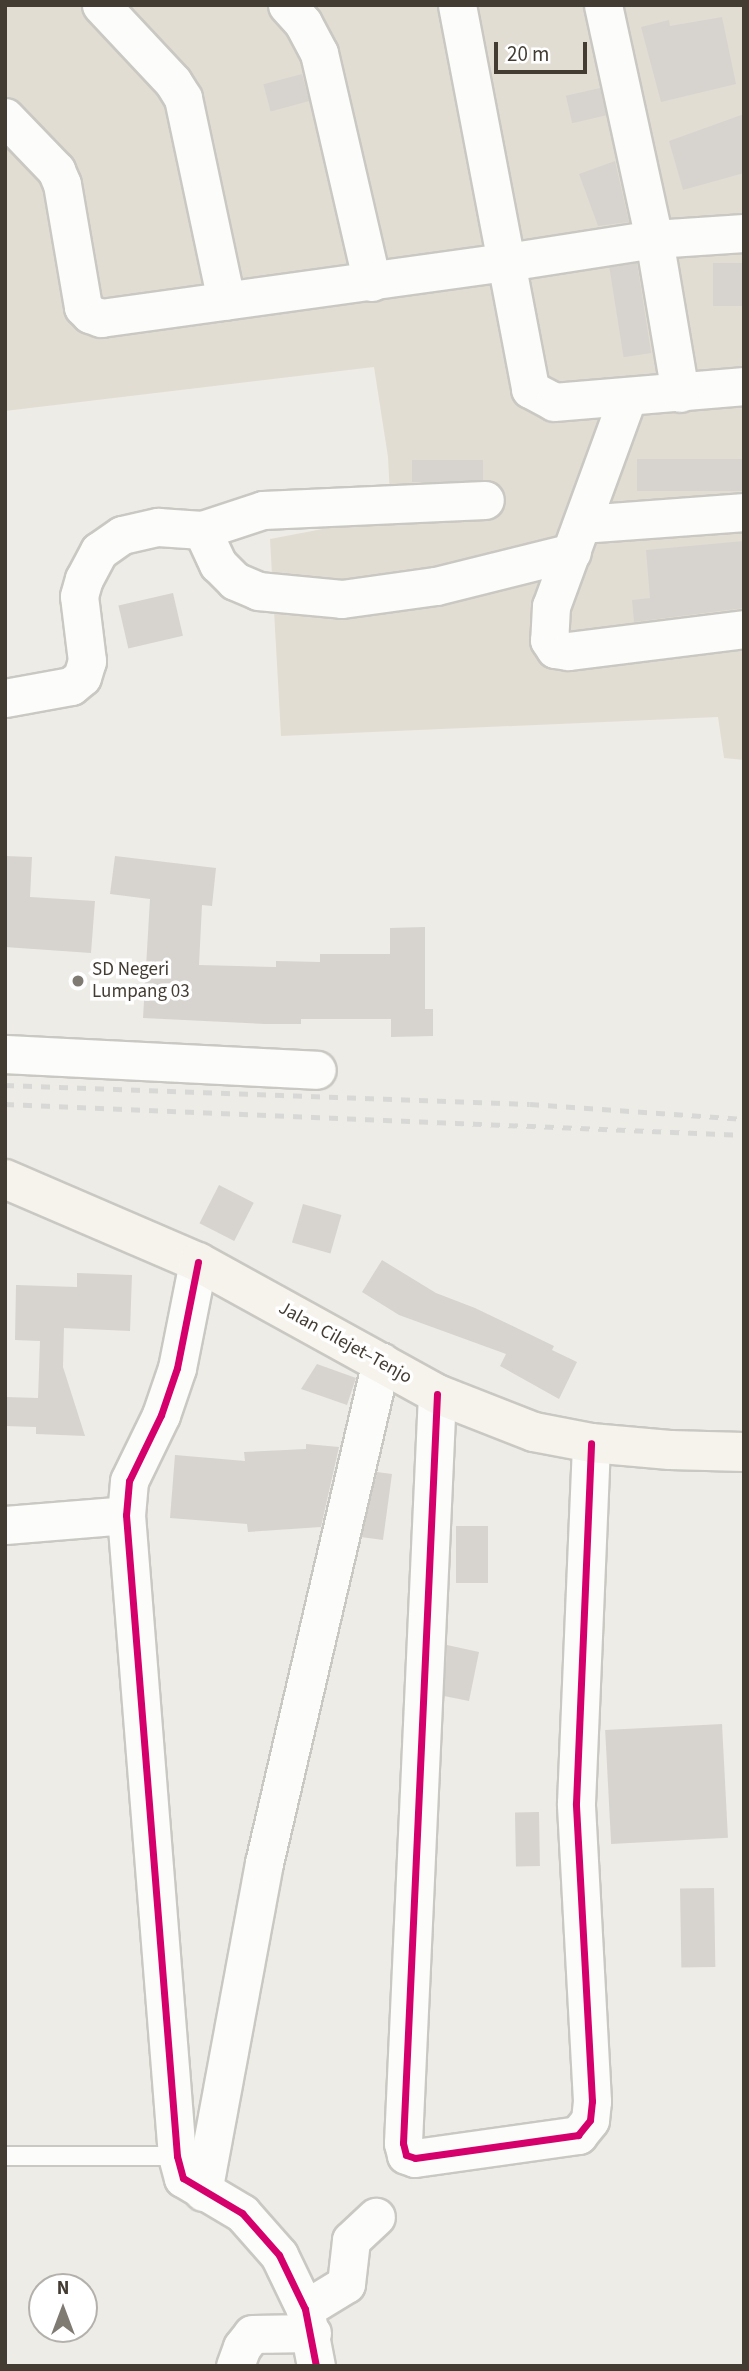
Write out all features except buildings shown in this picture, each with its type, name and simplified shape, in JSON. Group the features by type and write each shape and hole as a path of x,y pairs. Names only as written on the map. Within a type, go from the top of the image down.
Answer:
{"main road":[{"name":"Jalan Cilejet–Tenjo","path":"5,1179 198,1262 437,1394 534,1432 591,1443 670,1450 744,1452"}],"street":[{"path":"101,5 173,82 183,98 226,300"},
{"path":"287,5 303,23 319,53 372,282"},
{"path":"457,5 530,389 554,402 744,386"},
{"path":"603,5 654,239 680,393"},
{"path":"5,117 56,170 62,184 83,307 90,314 101,318 372,282 654,239 744,233"},
{"path":"628,396 551,606 549,640 555,649 568,651 744,629"},
{"path":"5,698 71,686 82,677 87,662 79,596 90,562 99,551 122,535 158,527 202,530 263,510 485,500"},
{"path":"202,530 218,564 235,581 258,591 342,599 436,586 577,538 744,512"},
{"path":"5,1054 317,1070"},
{"path":"198,1262 177,1368 161,1415 129,1481 126,1514 177,2156 183,2178 242,2213 279,2255 311,2336"},
{"path":"203,2192 264,1863 381,1361"},
{"path":"437,1394 403,2143 406,2155 415,2158 578,2135 590,2120 592,2101 576,1803 591,1443"},
{"path":"5,1525 126,1514"},
{"path":"311,2336 346,2284 351,2240 376,2217"},
{"path":"235,2366 242,2347 252,2334 311,2336"}],"lane":[{"path":"5,2156 177,2156"}],"shaded area":[{"path":"5,5 744,5 744,760 724,758 718,717 281,736 270,539 391,516 388,457 374,367 5,411"}],"railway":[{"path":"5,1085 530,1104 744,1119"},
{"path":"5,1104 744,1135"}],"cycle path":[{"path":"198,1262 177,1368 161,1415 129,1481 126,1515 177,2156 183,2178 242,2213 279,2255 305,2309 316,2366"},
{"path":"437,1394 403,2143 406,2155 415,2158 578,2135 590,2120 592,2101 576,1803 591,1443"}],"place":[{"name":"SD Negeri Lumpang 03","path":"78,981"}]}
